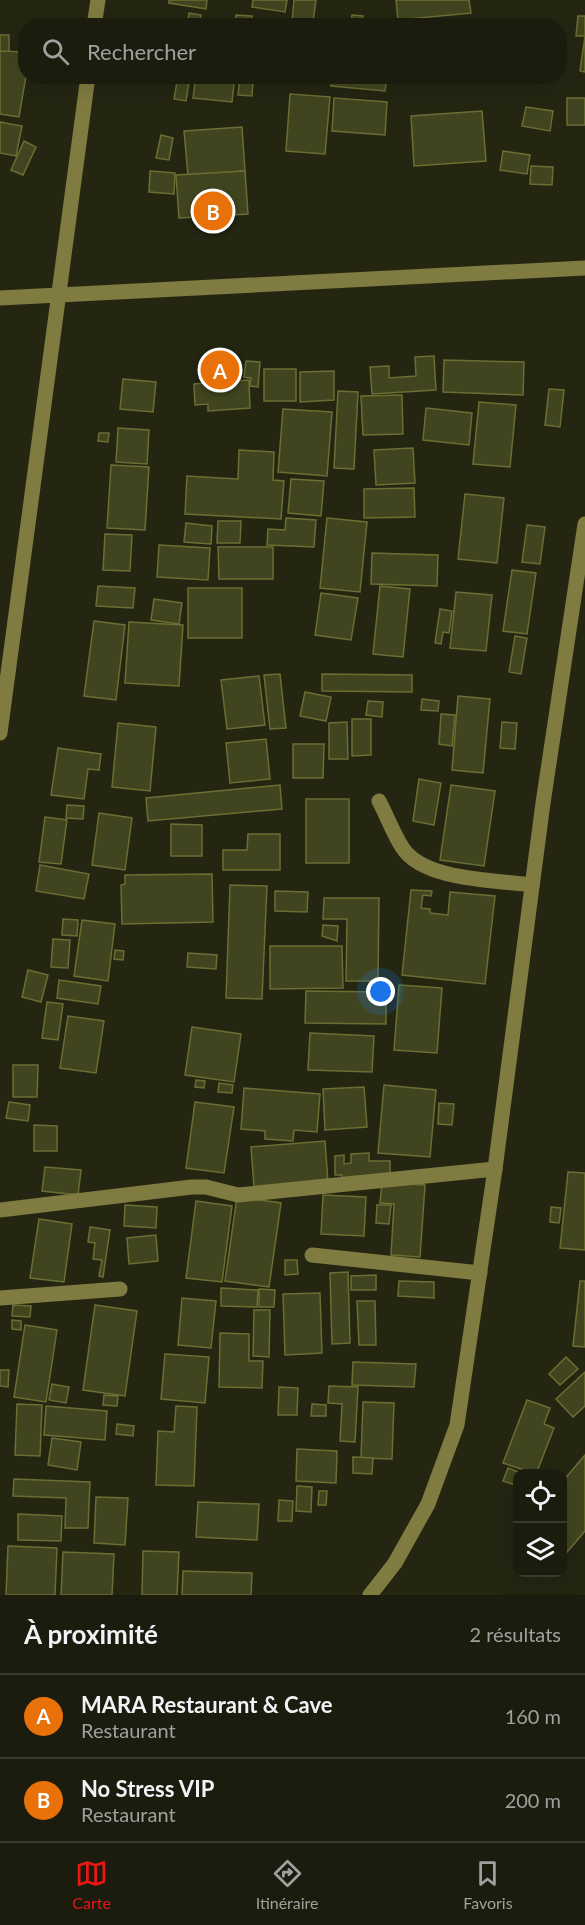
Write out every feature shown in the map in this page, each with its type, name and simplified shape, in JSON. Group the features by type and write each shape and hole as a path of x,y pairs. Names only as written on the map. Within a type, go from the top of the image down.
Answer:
{"street":[{"path":"95,18 98,0"},
{"path":"0,733 87,84"},
{"path":"0,298 585,268"},
{"path":"370,1595 395,1563 428,1504 458,1425 495,1169 532,885 585,524"},
{"path":"379,801 403,849 428,868 449,874 532,885"},
{"path":"0,1210 192,1187 206,1187 238,1195 495,1169"},
{"path":"312,1255 480,1273"},
{"path":"0,1298 120,1289"}],"building":[{"path":"169,0 207,0 206,9 169,3"},
{"path":"253,0 287,0 285,12 252,7"},
{"path":"294,0 316,0 314,18 292,18"},
{"path":"396,0 469,0 471,13 398,18"},
{"path":"189,13 201,15 200,18 188,18"},
{"path":"236,15 252,16 252,18 236,18"},
{"path":"352,15 363,16 363,18 352,18"},
{"path":"578,16 585,16 585,36 576,36"},
{"path":"0,35 9,35 9,52 0,51"},
{"path":"585,36 585,72 580,71"},
{"path":"0,51 18,52 18,84 25,84 19,117 0,114"},
{"path":"177,84 189,84 186,101 174,99"},
{"path":"195,84 234,84 232,102 193,98"},
{"path":"239,84 253,84 252,96 238,95"},
{"path":"331,84 386,84 385,91 331,86"},
{"path":"290,94 330,97 325,154 286,151"},
{"path":"334,98 387,102 385,135 332,131"},
{"path":"567,98 585,98 585,125 567,125"},
{"path":"526,107 553,111 550,131 522,126"},
{"path":"482,111 486,161 414,166 411,116"},
{"path":"0,122 22,126 16,156 0,153"},
{"path":"242,127 245,171 188,175 184,131"},
{"path":"161,135 173,138 169,160 156,158"},
{"path":"24,141 36,147 23,175 11,170"},
{"path":"503,151 530,155 527,174 500,170"},
{"path":"531,166 553,167 552,185 530,184"},
{"path":"150,171 175,173 174,194 149,192"},
{"path":"245,171 248,214 179,218 176,175"},
{"path":"434,356 436,390 372,394 370,367 389,366 389,378 416,376 415,357"},
{"path":"444,360 524,362 523,395 443,392"},
{"path":"246,361 260,362 258,387 250,386 251,378 244,377"},
{"path":"264,369 296,369 296,401 264,401"},
{"path":"334,371 334,400 300,402 300,372"},
{"path":"123,379 156,382 153,412 120,409"},
{"path":"249,380 250,408 208,411 208,404 195,405 194,384"},
{"path":"549,389 564,390 560,427 545,425"},
{"path":"338,391 358,392 354,469 334,468"},
{"path":"402,395 403,434 363,435 361,396"},
{"path":"479,402 516,405 510,467 473,464"},
{"path":"426,408 472,413 469,445 423,440"},
{"path":"283,409 332,412 327,476 278,472"},
{"path":"118,428 149,430 147,464 116,462"},
{"path":"99,433 109,433 108,442 98,441"},
{"path":"413,448 415,483 376,485 374,450"},
{"path":"239,450 274,452 273,480 284,481 281,519 185,514 187,476 238,479"},
{"path":"111,465 149,467 145,530 107,528"},
{"path":"291,479 324,481 321,516 288,513"},
{"path":"414,488 415,517 364,518 364,489"},
{"path":"465,494 504,498 497,563 458,559"},
{"path":"286,518 316,520 314,547 267,545 268,529 285,530"},
{"path":"327,518 367,522 360,592 320,588"},
{"path":"218,521 241,521 240,543 217,543"},
{"path":"186,523 212,526 211,544 184,542"},
{"path":"527,525 545,527 540,564 522,562"},
{"path":"105,534 132,535 130,571 103,570"},
{"path":"159,545 210,548 208,580 157,577"},
{"path":"218,547 273,547 273,579 219,579"},
{"path":"372,553 438,555 437,586 371,584"},
{"path":"512,570 536,573 527,634 503,631"},
{"path":"98,586 135,588 133,608 96,606"},
{"path":"380,586 410,589 403,657 373,654"},
{"path":"188,588 242,588 242,638 188,638"},
{"path":"456,592 492,595 486,651 450,648"},
{"path":"321,593 358,598 351,640 315,635"},
{"path":"154,599 182,603 179,624 151,620"},
{"path":"440,609 452,611 449,633 443,632 441,644 435,643"},
{"path":"94,621 125,625 116,700 84,696"},
{"path":"129,622 183,625 179,686 125,683"},
{"path":"515,636 527,638 521,674 509,672"},
{"path":"280,674 286,728 270,729 264,675"},
{"path":"322,674 412,675 412,692 322,691"},
{"path":"259,676 265,725 227,729 221,680"},
{"path":"305,692 331,697 326,721 300,716"},
{"path":"458,696 490,699 483,773 452,770"},
{"path":"422,699 439,701 438,711 421,710"},
{"path":"368,701 383,702 382,717 366,715"},
{"path":"441,714 455,715 452,746 439,744"},
{"path":"352,719 371,719 371,755 352,756"},
{"path":"347,722 348,759 329,759 329,723"},
{"path":"502,722 517,723 515,749 500,748"},
{"path":"118,723 156,727 150,791 112,787"},
{"path":"266,739 270,779 230,783 226,743"},
{"path":"293,744 324,744 323,778 293,778"},
{"path":"58,748 101,754 99,770 88,769 84,799 51,795"},
{"path":"419,779 441,783 434,825 413,821"},
{"path":"280,785 282,809 148,821 146,798"},
{"path":"451,785 495,791 484,866 440,860"},
{"path":"306,799 349,799 349,863 306,863"},
{"path":"67,805 84,806 83,819 66,818"},
{"path":"99,813 132,818 125,870 92,865"},
{"path":"45,817 67,820 61,864 39,862"},
{"path":"171,824 202,825 202,856 171,856"},
{"path":"248,834 280,834 280,870 223,870 223,850 247,850"},
{"path":"40,865 89,874 84,899 36,891"},
{"path":"212,874 213,922 122,924 121,885 125,884 125,875"},
{"path":"230,885 267,886 262,999 226,998"},
{"path":"411,890 432,891 431,896 423,895 421,908 430,909 430,913 448,915 450,892 495,896 485,984 402,975"},
{"path":"275,891 308,892 307,912 275,911"},
{"path":"324,898 379,898 378,981 346,981 347,919 323,919"},
{"path":"63,919 78,920 77,936 62,935"},
{"path":"82,920 115,924 108,981 74,976"},
{"path":"323,925 338,926 337,941 322,936"},
{"path":"53,939 70,940 68,968 51,967"},
{"path":"270,946 342,946 343,988 270,989"},
{"path":"115,950 124,951 123,960 114,959"},
{"path":"188,953 217,955 216,969 187,967"},
{"path":"28,970 48,975 41,1002 22,997"},
{"path":"59,980 101,986 98,1004 57,998"},
{"path":"399,985 442,988 437,1053 394,1050"},
{"path":"306,991 386,992 386,1024 305,1023"},
{"path":"47,1002 63,1004 58,1040 42,1038"},
{"path":"68,1016 104,1021 96,1073 60,1068"},
{"path":"192,1027 241,1034 234,1082 185,1075"},
{"path":"310,1033 374,1036 372,1072 308,1070"},
{"path":"13,1065 38,1065 37,1097 13,1097"},
{"path":"196,1080 205,1081 204,1088 195,1087"},
{"path":"219,1083 233,1085 232,1093 218,1092"},
{"path":"384,1085 436,1090 430,1157 378,1153"},
{"path":"364,1087 367,1127 325,1130 323,1089"},
{"path":"244,1088 320,1094 317,1132 294,1130 293,1141 265,1139 265,1131 241,1129"},
{"path":"9,1102 30,1105 28,1121 6,1118"},
{"path":"195,1102 234,1107 224,1173 186,1168"},
{"path":"439,1103 454,1104 452,1125 438,1124"},
{"path":"34,1125 57,1126 57,1151 34,1151"},
{"path":"325,1141 328,1182 254,1187 251,1147"},
{"path":"369,1153 369,1161 390,1161 390,1177 342,1179 342,1175 335,1175 335,1156 344,1155 344,1164 351,1163 351,1154"},
{"path":"45,1167 81,1170 78,1195 42,1191"},
{"path":"568,1172 585,1173 585,1250 560,1248"},
{"path":"382,1182 425,1185 420,1257 391,1255 394,1204 380,1203"},
{"path":"323,1195 366,1197 364,1236 321,1234"},
{"path":"237,1197 281,1203 269,1287 225,1281"},
{"path":"196,1201 232,1206 222,1282 186,1278"},
{"path":"125,1205 157,1207 156,1228 124,1226"},
{"path":"377,1205 391,1205 389,1224 376,1223"},
{"path":"551,1207 561,1208 559,1223 550,1222"},
{"path":"39,1219 72,1224 64,1282 30,1278"},
{"path":"90,1227 110,1230 103,1277 99,1276 102,1260 93,1259 95,1243 88,1242"},
{"path":"156,1235 158,1261 129,1264 127,1238"},
{"path":"285,1260 297,1260 298,1274 285,1275"},
{"path":"348,1272 350,1343 332,1344 330,1273"},
{"path":"376,1275 376,1290 351,1290 351,1276"},
{"path":"399,1281 434,1282 434,1298 398,1296"},
{"path":"580,1281 585,1281 585,1347 573,1346"},
{"path":"221,1288 258,1290 257,1307 221,1306"},
{"path":"259,1289 275,1290 274,1307 259,1307"},
{"path":"320,1293 322,1353 285,1355 283,1294"},
{"path":"182,1298 216,1301 211,1348 178,1345"},
{"path":"357,1301 375,1301 376,1345 359,1345"},
{"path":"13,1305 31,1306 30,1317 12,1316"},
{"path":"95,1305 137,1311 125,1396 83,1390"},
{"path":"254,1310 270,1310 269,1357 253,1356"},
{"path":"12,1320 21,1321 21,1330 12,1329"},
{"path":"25,1325 57,1330 46,1402 14,1397"},
{"path":"220,1333 249,1334 249,1361 263,1361 262,1388 219,1387"},
{"path":"165,1354 209,1357 205,1403 161,1399"},
{"path":"566,1357 578,1369 560,1385 549,1374"},
{"path":"353,1362 416,1364 414,1387 352,1385"},
{"path":"0,1370 9,1370 8,1387 0,1386"},
{"path":"585,1372 585,1406 573,1417 556,1399"},
{"path":"52,1384 69,1387 66,1403 49,1400"},
{"path":"329,1386 358,1387 355,1442 340,1441 342,1404 328,1403"},
{"path":"279,1387 298,1388 297,1415 278,1415"},
{"path":"104,1395 118,1396 117,1406 103,1405"},
{"path":"527,1400 550,1408 544,1424 554,1428 538,1469 521,1469 503,1463"},
{"path":"363,1402 394,1403 392,1459 361,1458"},
{"path":"17,1404 42,1405 40,1456 15,1455"},
{"path":"312,1404 326,1405 326,1416 311,1416"},
{"path":"46,1406 107,1411 105,1440 44,1435"},
{"path":"176,1406 197,1407 194,1486 156,1485 158,1431 174,1432"},
{"path":"117,1424 134,1426 133,1436 116,1434"},
{"path":"52,1438 81,1442 77,1470 48,1465"},
{"path":"297,1449 337,1451 336,1483 296,1481"},
{"path":"585,1455 585,1531 567,1552 567,1523 567,1476"},
{"path":"353,1457 373,1458 372,1474 353,1473"},
{"path":"508,1468 513,1470 513,1484 503,1481"},
{"path":"14,1479 90,1482 88,1528 65,1528 66,1498 13,1496"},
{"path":"297,1486 312,1487 311,1512 296,1511"},
{"path":"319,1491 327,1491 326,1505 318,1505"},
{"path":"96,1497 128,1498 125,1545 94,1543"},
{"path":"279,1500 293,1501 292,1521 278,1521"},
{"path":"198,1502 259,1504 257,1540 196,1537"},
{"path":"18,1514 62,1516 61,1541 18,1540"},
{"path":"8,1546 57,1548 55,1595 6,1595"},
{"path":"143,1551 179,1552 177,1595 142,1595"},
{"path":"63,1552 114,1554 112,1595 61,1595"},
{"path":"183,1571 252,1573 251,1595 182,1595"}],"place":[{"name":"No Stress VIP","path":"213,211"},
{"name":"MARA Restaurant & Cave","path":"220,370"}]}
